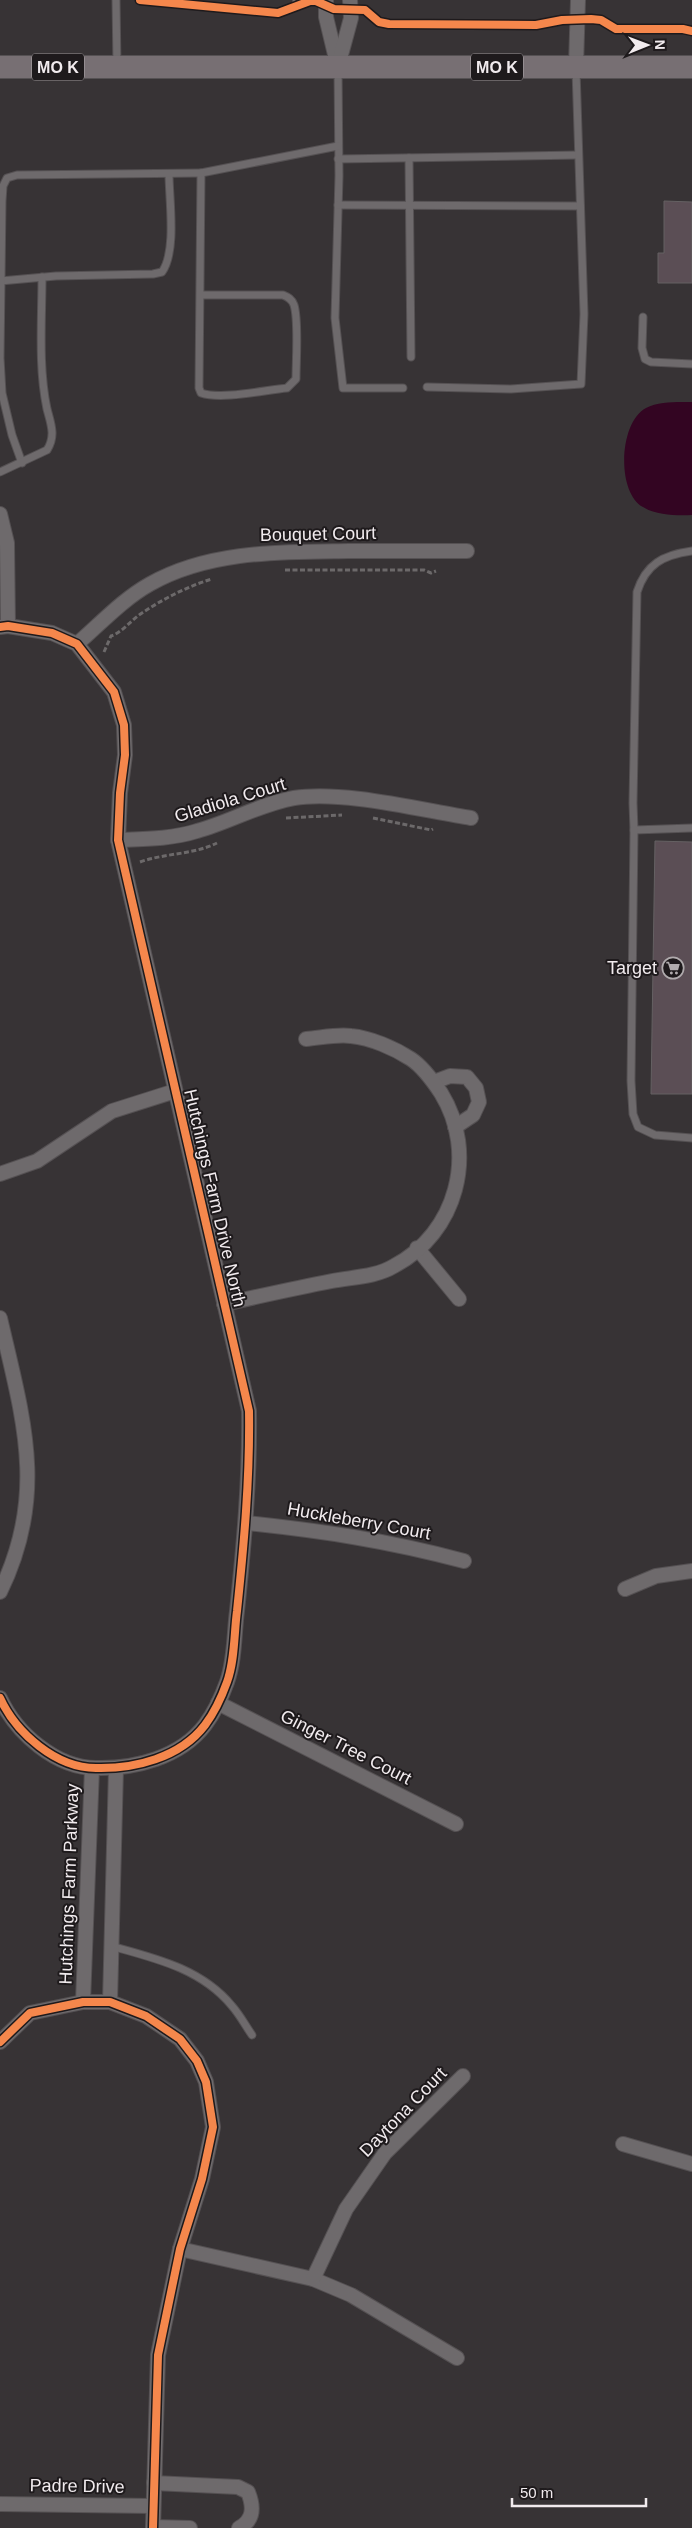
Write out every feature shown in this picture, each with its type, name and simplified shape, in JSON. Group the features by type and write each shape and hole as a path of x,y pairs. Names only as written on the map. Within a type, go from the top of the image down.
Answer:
{"main road":[{"name":"MO K","path":"0,66 692,67"}],"street":[{"path":"338,66 351,18 350,0"},
{"path":"576,66 578,0"},
{"path":"325,3 326,17 338,66"},
{"path":"0,514 7,543 4,626"},
{"name":"Bouquet Court","path":"77,644 113,612 150,584 185,569 216,561 269,552 467,551"},
{"name":"Hutchings Farm Drive North","path":"0,1698 20,1728 36,1744 62,1760 92,1768 116,1769 152,1762 183,1744 204,1726 218,1703 228,1680 247,1523 250,1464 248,1411 118,840 120,793 125,755 124,725 114,692 77,644 52,633 4,626"},
{"name":"Gladiola Court","path":"118,840 175,837 199,831 253,810 295,798 344,797 471,818"},
{"path":"224,1304 369,1275 394,1266 437,1230 456,1191 460,1165 455,1127 447,1104 434,1082 412,1060 386,1046 351,1036 306,1039"},
{"path":"434,1082 450,1076 467,1076 476,1088 479,1102 473,1114 455,1127"},
{"path":"0,1174 38,1161 112,1111 175,1091"},
{"path":"417,1248 459,1299"},
{"path":"0,1318 24,1423 28,1465 28,1498 22,1531 14,1564 0,1592"},
{"name":"Huckleberry Court","path":"247,1523 333,1532 404,1545 464,1561"},
{"path":"626,1589 656,1576 692,1571"},
{"name":"Ginger Tree Court","path":"218,1703 456,1824"},
{"name":"Hutchings Farm Parkway","path":"83,2002 92,1768"},
{"path":"110,2002 116,1769"},
{"path":"0,2042 30,2013 83,2002 110,2002 146,2016 180,2039 197,2061 206,2082 213,2127 202,2179 180,2249 158,2355 153,2527 190,2528"},
{"name":"Daytona Court","path":"313,2279 346,2210 385,2153 463,2076"},
{"path":"623,2144 692,2164"},
{"path":"180,2249 313,2279 351,2295 457,2358"},
{"path":"154,2483 238,2487 248,2492 253,2509 250,2518 238,2528"},
{"name":"Padre Drive","path":"0,2504 153,2506"}],"lane":[{"path":"116,0 117,67"},
{"path":"338,66 338,205 335,318 343,388 403,388"},
{"path":"427,387 511,389 581,384 584,314 576,66"},
{"path":"22,463 12,435 2,393 0,281 3,186 7,178 17,175 201,174 338,146"},
{"path":"338,158 578,154"},
{"path":"409,158 411,357"},
{"path":"0,281 42,277 153,274 162,272 168,264 170,246 169,174"},
{"path":"200,295 282,295 289,298 294,303 296,314 296,379 293,384 287,388 221,395 201,393 199,388 201,174"},
{"path":"338,205 410,207 580,206"},
{"path":"0,472 47,450 52,443 52,428 42,373 42,277"},
{"path":"643,317 642,348 645,359 651,362 692,364"},
{"path":"692,551 665,558 651,567 642,576 637,592 632,1081 633,1114 638,1127 655,1135 692,1138"},
{"path":"634,830 692,828"},
{"path":"112,1946 158,1959 194,1975 232,2005 252,2035"}],"path":[{"path":"295,5 310,1 325,3"},
{"path":"282,570 424,570 431,573 436,571"},
{"path":"104,652 111,636 119,634 133,619 152,606 181,591 216,578"},
{"path":"285,818 346,815"},
{"path":"368,818 433,829"},
{"path":"140,862 155,856 205,849 219,842"}],"shaded area":[{"path":"669,402 692,402 692,515 667,514 648,510 634,499 628,487 624,457 630,427 637,416 646,408"}],"building":[{"path":"664,201 692,202 692,283 658,283 658,253 664,253"},
{"name":"Target","path":"655,841 692,842 692,1094 651,1094"}],"cycle path":[{"path":"140,0 278,13 310,1 316,1 334,9 365,10 379,22 389,24 536,25 562,20 591,19 601,20 616,29 683,29 692,31"},
{"path":"0,627 8,626 52,633 77,644 114,692 124,725 125,755 120,793 118,840 249,1411 244,1536 232,1665 218,1704 205,1725 183,1746 155,1759 141,1764 96,1768 66,1762 39,1746 16,1724 0,1698"},
{"path":"0,2042 30,2013 83,2002 110,2002 146,2016 180,2039 197,2061 206,2082 213,2127 202,2179 180,2249 158,2355 153,2528"}],"place":[{"name":"Target","path":"673,968"}]}
